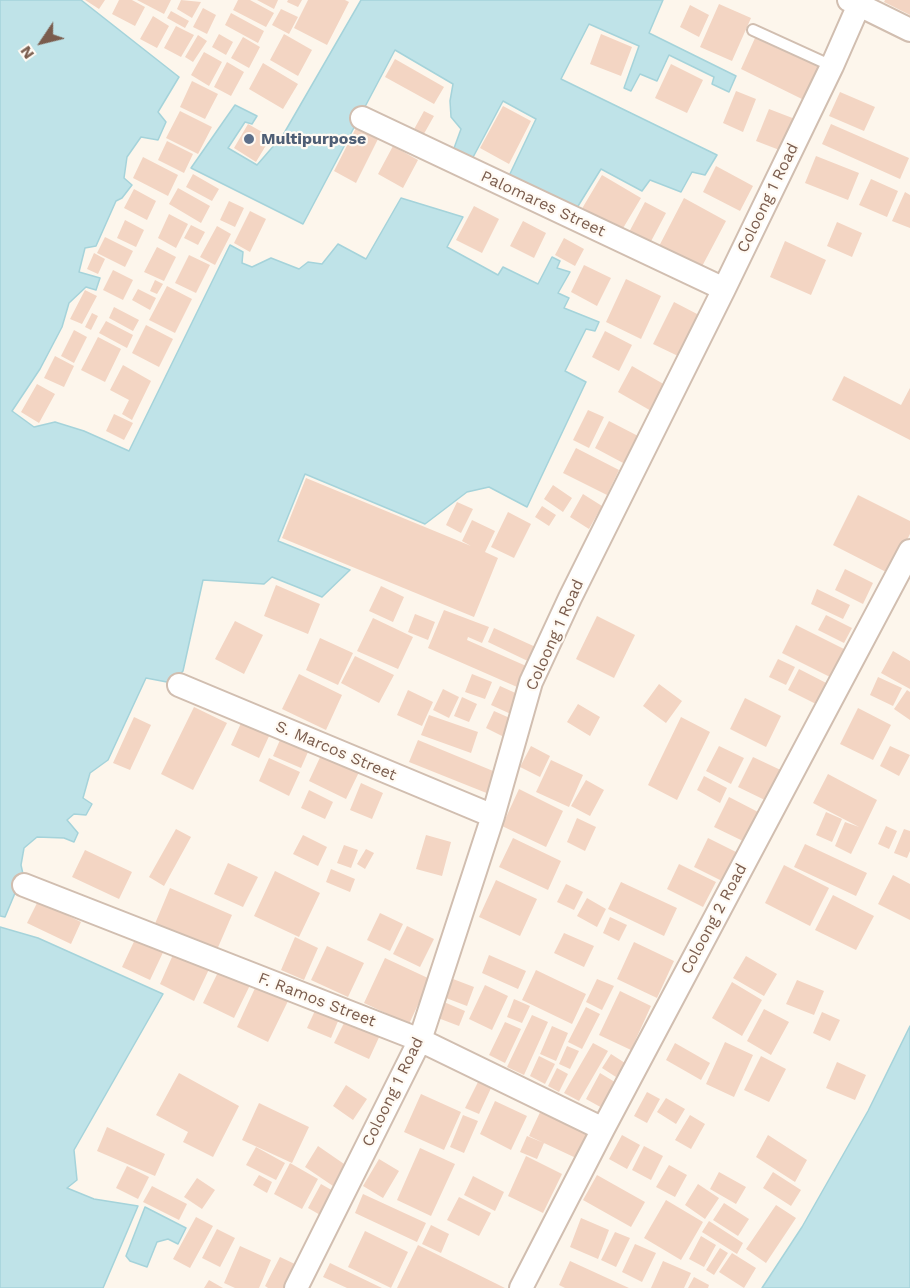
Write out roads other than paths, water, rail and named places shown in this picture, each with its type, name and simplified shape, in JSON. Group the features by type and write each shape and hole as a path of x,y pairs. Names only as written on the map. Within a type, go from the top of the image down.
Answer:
{"street":[{"path":"856,2 910,30"},
{"name":"Coloong 1 Road","path":"296,1288 420,1040 493,816 531,682 832,66 856,2"},
{"name":"Palomares Street","path":"362,118 724,289"},
{"name":"Coloong 2 Road","path":"521,1288 910,550"},
{"name":"S. Marcos Street","path":"179,685 493,816"},
{"name":"F. Ramos Street","path":"24,885 420,1040 603,1129"}],"lane":[{"path":"753,30 832,66"}],"water":[{"path":"0,0 81,0 179,77 158,112 166,122 158,140 141,137 127,157 124,178 132,185 122,198 116,201 96,246 85,248 79,272 100,278 96,290 86,287 69,303 62,327 40,369 12,411 34,427 55,422 84,431 129,451 230,245 243,252 242,263 252,267 271,258 299,269 308,262 322,264 338,244 366,259 401,198 463,217 447,247 498,275 503,267 538,284 552,257 560,261 557,268 570,272 558,293 569,298 564,308 599,322 595,331 586,329 565,371 586,382 527,507 489,487 467,492 425,524 305,474 278,541 350,570 322,597 272,577 264,584 203,580 183,671 172,683 146,678 108,760 90,773 83,798 92,804 86,815 74,814 67,820 78,833 74,842 64,838 37,837 24,848 21,865 23,874 5,917 0,916"},
{"path":"361,0 663,0 649,33 736,76 729,92 712,84 714,77 669,55 657,81 640,74 631,91 624,88 639,46 589,24 561,79 717,155 705,175 692,172 681,192 650,180 642,191 601,169 575,211 508,178 536,119 503,101 471,161 453,151 461,129 451,117 450,101 453,84 395,50 303,224 191,168 235,105 257,116 252,124 245,122 228,148 257,165 283,135"},
{"path":"0,927 38,938 163,994 74,1150 77,1180 67,1188 94,1199 138,1206 103,1288 0,1288"},
{"path":"910,1026 910,1288 762,1288 802,1227 868,1111"},
{"path":"145,1207 186,1228 178,1244 168,1239 157,1242 147,1267 130,1261 126,1256"}],"place":[{"name":"Multipurpose","path":"249,139"}]}
